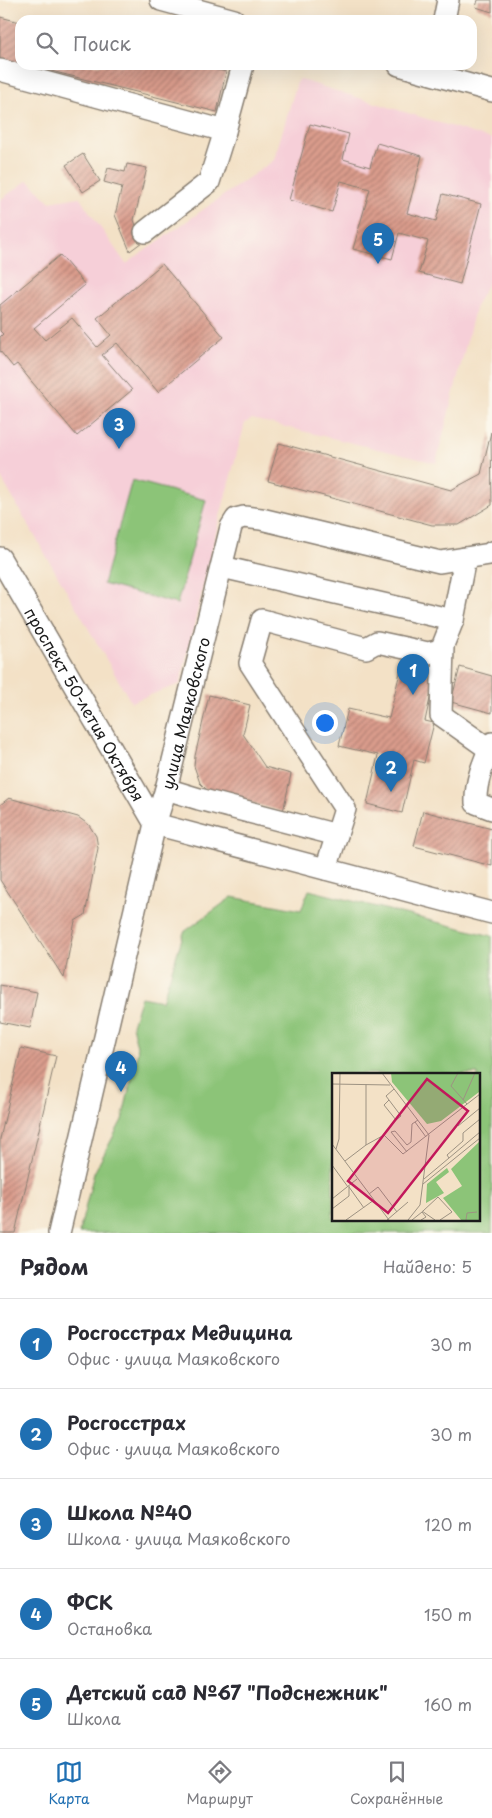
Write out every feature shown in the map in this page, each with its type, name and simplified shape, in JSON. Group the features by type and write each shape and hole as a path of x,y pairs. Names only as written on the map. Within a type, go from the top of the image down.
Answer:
{"street":[{"path":"161,0 186,3 220,15"},
{"path":"445,15 448,0"},
{"path":"0,70 225,132"},
{"path":"145,232 209,182 242,70"},
{"path":"434,70 492,91"},
{"name":"улица Маяковского","path":"59,1233 155,824 166,789 231,527 236,519 244,516 261,519 440,562 490,554 492,552"},
{"name":"проспект 50-летия Октября","path":"0,558 155,824"},
{"path":"465,558 453,620 443,647 441,715 491,746 483,763 476,794 476,804 492,809"},
{"path":"222,566 453,620"},
{"path":"326,869 345,809 250,663 262,620 366,648 378,642 428,653 441,650 443,647"},
{"path":"166,789 337,835"},
{"path":"155,824 492,913"}],"shaded area":[{"path":"298,79 492,139 492,276 476,305 436,463 252,419 245,423 218,524 180,684 131,702 0,476 0,200 28,180 50,202 79,197 126,264 274,160"}],"green space":[{"path":"132,480 206,500 177,604 103,584"},
{"path":"309,890 492,936 492,1233 79,1233 94,1173 122,1120 138,1051 132,1025 141,997 162,1001 184,932 232,897 301,910"}],"building":[{"path":"478,0 492,0 492,12 476,7"},
{"path":"0,17 15,21 15,63 0,59"},
{"path":"47,70 218,70 226,72 217,112"},
{"path":"310,124 349,134 343,159 370,167 377,143 422,156 407,213 436,221 443,194 481,204 460,284 419,273 428,241 399,233 392,259 353,249 370,189 341,181 332,212 289,200"},
{"path":"83,154 100,181 83,192 66,165"},
{"path":"127,164 147,168 134,220 142,242 130,251 115,215 122,187 104,182 108,168 125,172"},
{"path":"60,255 85,285 34,328 45,340 72,318 97,347 111,335 97,318 162,264 224,337 158,392 117,343 102,355 132,390 77,436 17,364 13,367 0,351 0,337 3,334 0,331 0,305"},
{"path":"491,432 492,505 459,525 432,525 268,481 279,443 451,490 481,474"},
{"path":"460,667 492,676 492,713 451,702"},
{"path":"401,668 435,676 425,721 434,723 424,763 414,760 402,813 367,804 378,755 339,746 348,709 389,718"},
{"path":"209,695 250,705 243,734 265,767 291,774 283,812 207,790 200,783 194,766 195,756"},
{"path":"9,798 78,817 89,825 96,836 98,848 85,915 75,921 64,978 0,880 0,805"},
{"path":"423,811 492,829 492,866 414,846"},
{"path":"0,985 37,992 30,1028 0,1022"},
{"path":"21,1048 56,1056 15,1233 0,1233 0,1139"}],"place":[{"name":"Детский сад №67 \"Подснежник\"","path":"378,264"},
{"name":"Школа №40","path":"119,449"},
{"name":"Росгосстрах Медицина","path":"413,695"},
{"name":"Росгосстрах","path":"391,792"},
{"name":"ФСК","path":"121,1092"}]}
